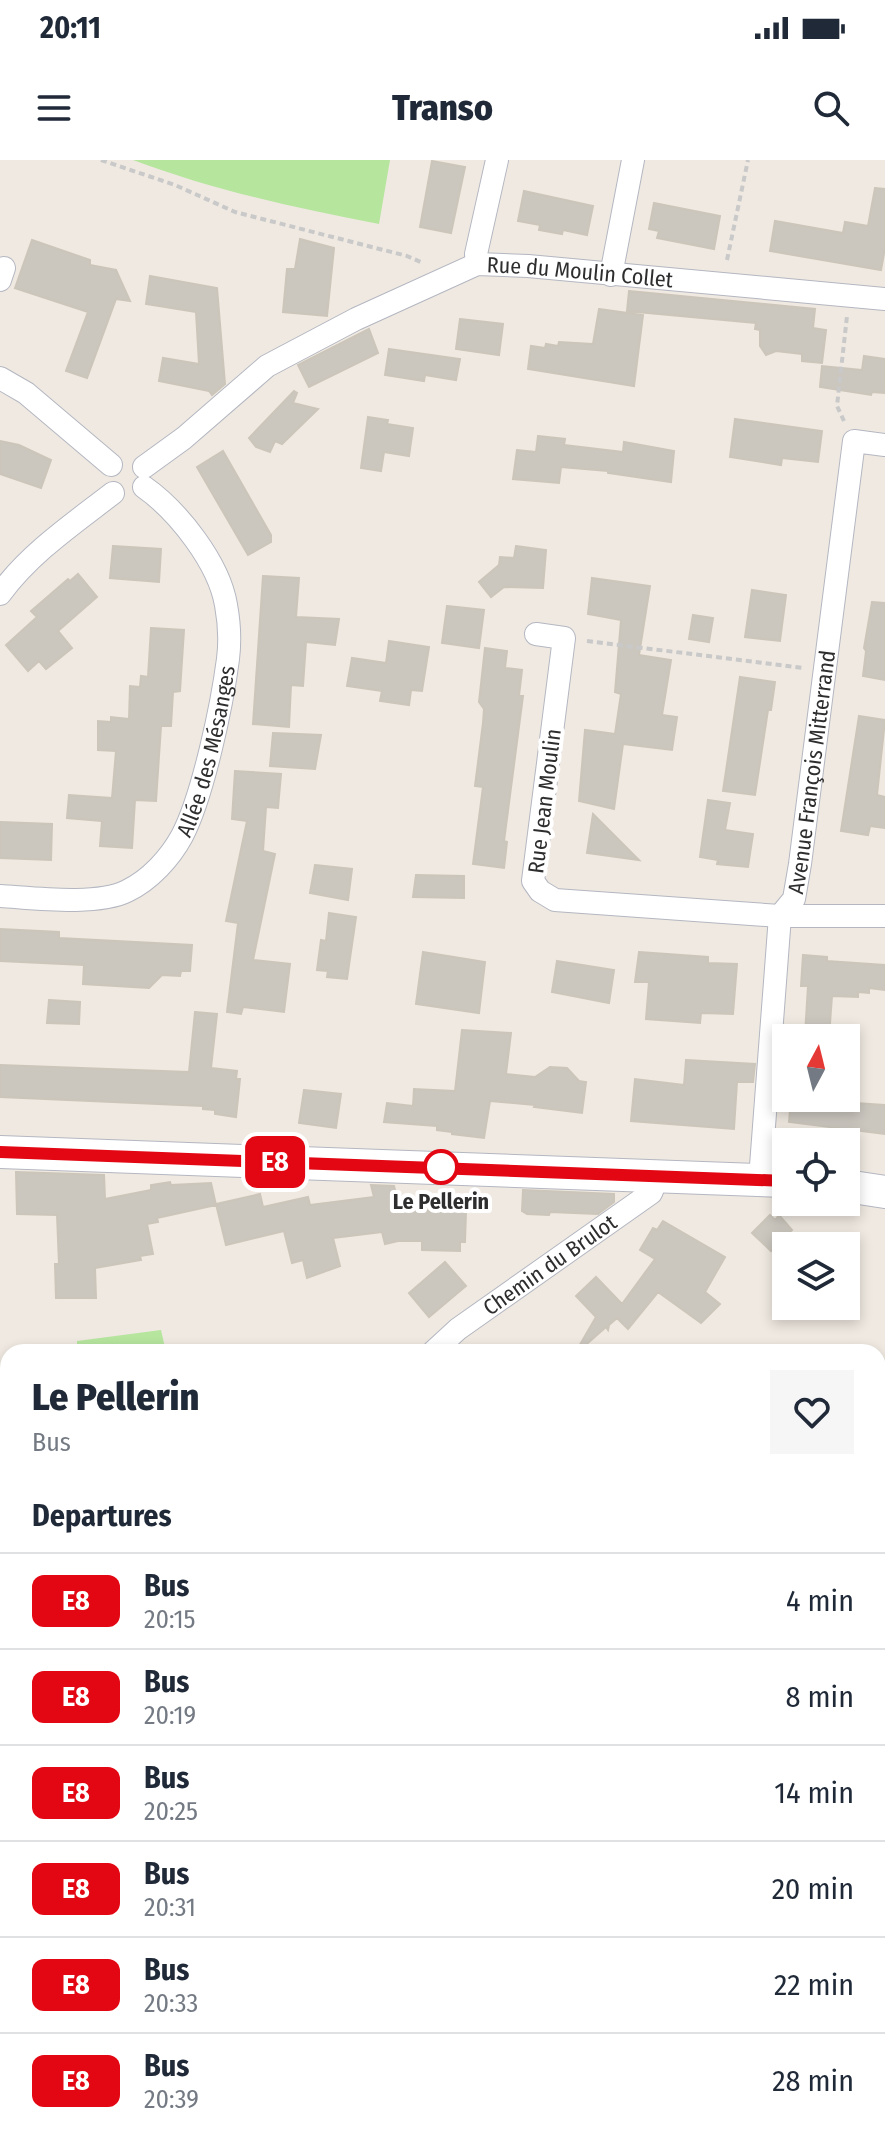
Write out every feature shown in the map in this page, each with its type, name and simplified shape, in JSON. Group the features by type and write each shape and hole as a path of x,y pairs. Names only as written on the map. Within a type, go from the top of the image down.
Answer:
{"main road":[{"path":"0,1152 772,1180"},
{"path":"860,1188 885,1192"}],"street":[{"path":"477,264 476,254 497,160"},
{"path":"611,275 633,160"},
{"name":"Rue du Moulin Collet","path":"144,477 267,366 356,319 477,264 518,265 885,299"},
{"path":"0,378 26,393 111,465"},
{"path":"854,441 885,445"},
{"name":"Avenue François Mitterrand","path":"774,1128 780,916 794,899 854,441"},
{"path":"128,458 144,477 130,498 113,493 106,476 111,465 128,458"},
{"name":"Allée des Mésanges","path":"0,896 74,901 125,892 158,870 182,836 198,790 228,657 226,603 211,561 144,477"},
{"path":"0,594 13,576 58,535 113,493"},
{"path":"536,634 564,638"},
{"name":"Rue Jean Moulin","path":"564,638 533,881 540,891 555,900 780,916 885,916"},
{"name":"Chemin du Brulot","path":"442,1344 458,1329 651,1193 659,1174"}],"path":[{"path":"101,160 175,185 235,212 407,256 451,274"},
{"path":"730,287 748,160"},
{"path":"849,298 837,406 854,441"},
{"path":"564,638 826,671"}],"green space":[{"path":"133,160 390,160 379,224 254,197"},
{"path":"161,1330 164,1344 77,1344 77,1341"}],"building":[{"path":"432,161 465,167 451,233 420,227"},
{"path":"875,188 885,189 885,248 881,270 770,251 775,221 843,233 845,222 868,226"},
{"path":"524,191 593,206 587,235 563,230 562,234 539,230 540,225 518,221"},
{"path":"654,203 720,216 714,249 657,238 659,231 649,229"},
{"path":"300,239 334,248 327,316 283,312 287,269 295,269"},
{"path":"32,240 90,260 90,265 116,270 130,301 116,299 87,378 66,371 88,312 15,288"},
{"path":"150,276 217,288 225,384 212,395 209,391 159,381 163,358 199,364 196,312 146,304"},
{"path":"629,291 815,309 813,328 826,330 822,363 802,361 802,354 776,351 766,355 760,346 760,330 755,329 756,323 627,311"},
{"path":"599,309 643,315 634,386 528,369 531,346 545,348 546,344 558,346 559,342 593,344"},
{"path":"460,319 503,324 499,355 456,349"},
{"path":"369,329 378,353 309,387 298,365"},
{"path":"389,349 460,359 456,380 425,375 424,381 385,375"},
{"path":"864,356 885,359 885,393 872,392 871,395 820,387 822,366 862,370"},
{"path":"294,391 297,393 293,403 318,409 282,444 275,441 270,452 256,447 249,438"},
{"path":"368,417 413,428 409,456 384,452 381,471 361,468"},
{"path":"735,419 822,431 818,462 782,458 781,465 730,457"},
{"path":"538,436 565,439 564,445 623,452 624,442 674,451 671,482 561,467 559,483 513,479 517,450 536,452"},
{"path":"0,441 19,445 51,460 41,488 0,474"},
{"path":"223,451 271,535 271,542 248,555 197,467"},
{"path":"113,546 161,549 159,582 110,578"},
{"path":"516,546 546,550 543,588 504,587 491,597 479,582 499,565 500,557 514,558"},
{"path":"78,574 97,597 58,631 72,648 46,669 39,661 28,671 6,645 37,617 31,611"},
{"path":"263,576 299,578 296,617 339,619 335,645 306,642 303,686 291,685 289,727 253,724"},
{"path":"592,578 650,586 639,655 671,660 662,715 677,717 672,750 623,744 614,809 579,801 585,730 615,734 621,694 615,692 621,620 588,614"},
{"path":"752,590 786,595 780,641 745,637"},
{"path":"872,602 885,603 885,680 863,676"},
{"path":"447,606 484,610 479,648 442,643"},
{"path":"693,615 713,618 709,642 689,639"},
{"path":"151,628 184,630 180,691 173,692 171,726 161,726 156,801 135,800 132,848 100,846 102,821 67,818 69,795 112,798 116,751 98,750 98,721 111,722 111,717 129,719 130,686 140,687 141,676 148,677"},
{"path":"389,641 429,647 422,691 411,690 409,705 380,701 382,691 347,686 352,658 386,663"},
{"path":"485,648 507,651 505,668 522,670 519,696 523,696 504,841 507,842 504,868 473,864 483,787 475,786 483,723 484,709 479,702"},
{"path":"740,677 775,682 755,795 723,791"},
{"path":"859,716 885,720 877,795 885,797 885,828 870,826 868,835 841,831"},
{"path":"273,733 321,735 315,769 270,766"},
{"path":"235,771 281,774 278,808 266,807 263,851 275,854 253,960 290,964 284,1012 243,1007 241,1014 227,1012 238,923 226,921 247,821 232,819"},
{"path":"708,800 730,803 725,830 753,834 748,867 717,864 718,860 700,857"},
{"path":"593,814 639,860 587,853"},
{"path":"0,822 52,824 51,860 0,858"},
{"path":"315,865 352,869 348,900 310,893"},
{"path":"416,875 464,876 464,898 413,897"},
{"path":"329,913 356,917 347,979 327,977 328,971 317,970 321,940 326,941"},
{"path":"0,929 59,932 59,938 192,945 190,971 181,971 180,976 162,975 149,988 83,984 84,965 0,961"},
{"path":"423,952 485,962 479,1013 416,1004"},
{"path":"639,952 708,957 708,963 737,964 733,1014 701,1013 700,1023 646,1019 649,982 635,982"},
{"path":"803,955 827,957 827,961 885,965 885,990 869,988 869,993 858,992 858,997 832,996 830,1024 806,1024 808,986 801,986"},
{"path":"557,961 614,970 609,1003 552,992"},
{"path":"49,1000 80,1002 79,1024 47,1023"},
{"path":"195,1012 217,1014 211,1068 237,1071 236,1079 240,1079 236,1117 215,1114 215,1110 203,1109 203,1106 0,1097 0,1065 189,1072"},
{"path":"462,1030 511,1033 506,1074 535,1077 550,1067 567,1068 579,1081 586,1082 582,1113 490,1101 484,1138 452,1134 437,1130 437,1126 384,1122 387,1103 413,1106 414,1089 455,1091"},
{"path":"686,1060 755,1064 753,1082 737,1082 734,1129 631,1121 635,1079 684,1085"},
{"path":"304,1090 341,1094 336,1128 299,1123"},
{"path":"860,1103 885,1105 885,1134 860,1131 860,1128 789,1122 790,1112 860,1112"},
{"path":"16,1172 104,1175 105,1199 151,1190 151,1185 170,1182 171,1185 211,1183 216,1205 157,1218 158,1222 147,1224 153,1254 140,1256 141,1260 95,1268 96,1298 56,1298 55,1264 59,1264 57,1215 17,1214"},
{"path":"371,1185 394,1186 400,1210 466,1211 465,1242 460,1242 460,1251 422,1250 422,1241 385,1244 382,1232 333,1238 340,1266 307,1278 303,1260 292,1263 284,1231 226,1245 216,1204 260,1194 263,1207 308,1197 310,1205 374,1197"},
{"path":"523,1190 614,1194 614,1202 598,1214 527,1214 522,1211"},
{"path":"770,1215 775,1220 780,1216 792,1230 772,1232 771,1251 752,1233"},
{"path":"663,1221 725,1257 705,1292 720,1304 701,1323 658,1292 628,1329 617,1318 608,1330 606,1327 587,1344 580,1344 596,1317 576,1296 596,1277 622,1304 655,1259 640,1250 653,1228 657,1230"},
{"path":"445,1262 466,1286 429,1317 409,1293"}],"bus line":[{"name":"E8","path":"0,1152 772,1180"}],"place":[{"name":"Le Pellerin","path":"441,1167"}]}
